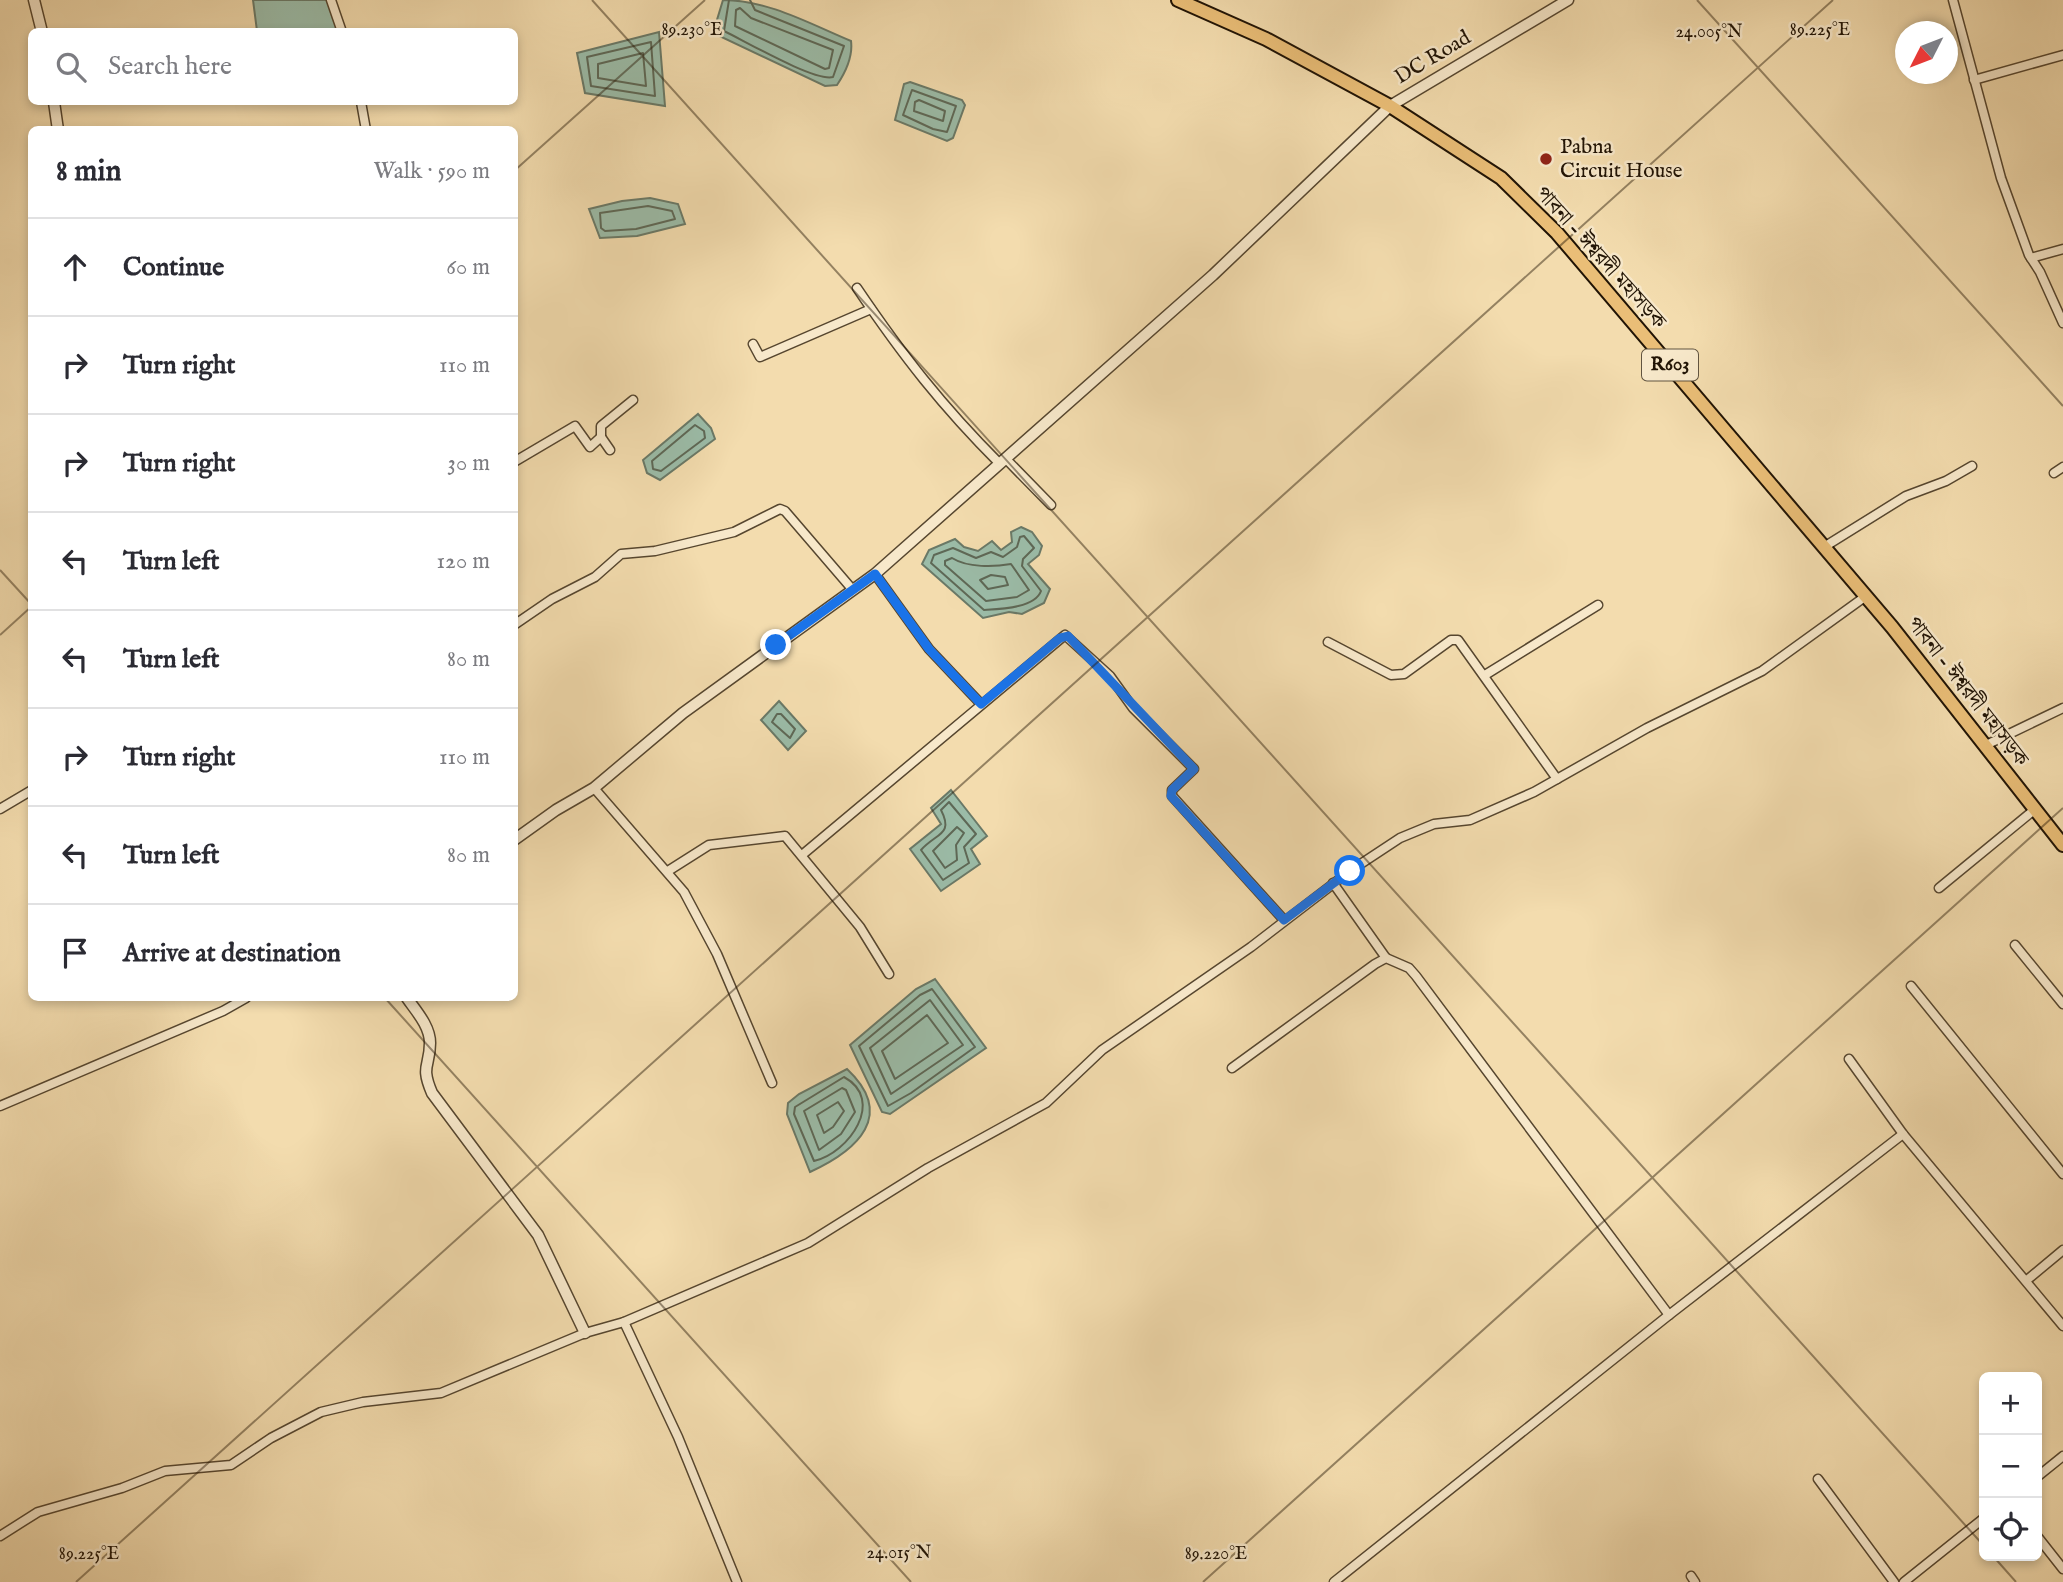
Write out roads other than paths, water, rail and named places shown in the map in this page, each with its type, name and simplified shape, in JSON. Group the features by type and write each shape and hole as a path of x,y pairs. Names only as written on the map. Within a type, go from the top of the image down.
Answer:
{"main road":[{"name":"পাবনা - ঈশ্বরদী মহাসড়ক","path":"1178,0 1266,39 1390,106 1501,178 1557,233 1866,596 2063,845"}],"street":[{"path":"34,0 41,28"},
{"path":"331,0 341,28"},
{"name":"DC Road","path":"518,837 555,810 594,789 683,713 875,574 1213,275 1390,106 1568,0"},
{"path":"1954,0 2001,178 2031,258 2063,323"},
{"path":"1973,80 2063,55"},
{"path":"54,105 57,126"},
{"path":"362,105 365,126"},
{"path":"2031,258 2063,249"},
{"path":"857,288 903,357 935,397 1051,505"},
{"path":"754,344 760,357 871,309"},
{"path":"610,450 601,437 601,426 633,400"},
{"path":"518,460 575,426 590,447 601,437"},
{"path":"1824,547 1906,496 1946,481 1972,466"},
{"path":"2054,472 2063,467"},
{"path":"518,622 552,599 595,577 621,554 655,551 734,532 780,509 785,511 852,589"},
{"path":"875,574 929,649 981,704"},
{"path":"0,1536 38,1512 122,1488 165,1471 231,1465 290,1427 321,1412 363,1402 441,1393 585,1333 624,1322 807,1243 928,1168 1046,1103 1102,1050 1400,838 1434,824 1470,820 1557,779 1647,728 1762,671 1866,596"},
{"path":"1485,675 1598,605"},
{"path":"802,855 1060,638 1068,636 1194,769 1172,790 1171,796 1284,920"},
{"path":"1328,642 1391,675 1404,674 1451,640 1458,640 1557,779"},
{"path":"1984,746 2063,708"},
{"path":"594,789 668,871 717,954 772,1083"},
{"path":"0,809 28,792"},
{"path":"1939,888 2034,810"},
{"path":"668,871 709,845 785,836 860,927 889,974"},
{"path":"1334,883 1386,958 1409,968 1416,976 1669,1315"},
{"path":"2015,945 2063,1004"},
{"path":"1232,1068 1386,958"},
{"path":"1911,986 2063,1174"},
{"path":"0,1106 212,1016 240,1001"},
{"path":"409,1001 429,1036 430,1045 424,1068 432,1093 538,1235 585,1333"},
{"path":"1849,1059 1903,1134 2063,1326"},
{"path":"1334,1582 1669,1315 1903,1134"},
{"path":"2027,1280 2063,1250"},
{"path":"624,1322 678,1437 737,1582"},
{"path":"2042,1473 2063,1456"},
{"path":"1818,1479 1894,1582"},
{"path":"1904,1582 1979,1522"},
{"path":"2042,1542 2063,1569"}],"water":[{"path":"253,0 328,0 338,28 257,28"},
{"path":"723,0 772,8 851,41 848,64 837,85 825,86 713,33"},
{"path":"659,32 665,106 585,93 577,53"},
{"path":"910,82 962,100 965,105 953,138 947,141 895,120 904,84"},
{"path":"650,198 678,204 685,224 637,236 600,238 589,209"},
{"path":"698,414 711,428 715,439 660,480 647,473 643,460"},
{"path":"1021,527 1032,532 1042,546 1039,555 1028,564 1050,589 1044,603 1022,614 1009,612 983,618 922,564 929,550 955,539 964,547 978,551 992,541 1001,550 1012,542 1011,532"},
{"path":"779,701 806,731 788,750 761,720"},
{"path":"951,790 987,836 971,849 980,864 941,891 910,849 941,824 931,808"},
{"path":"935,979 986,1048 890,1114 882,1112 850,1045 916,989"},
{"path":"847,1069 869,1101 869,1116 865,1129 856,1142 843,1153 810,1172 787,1114 788,1103 799,1094"}],"place":[{"name":"Pabna Circuit House","path":"1546,159"}]}
